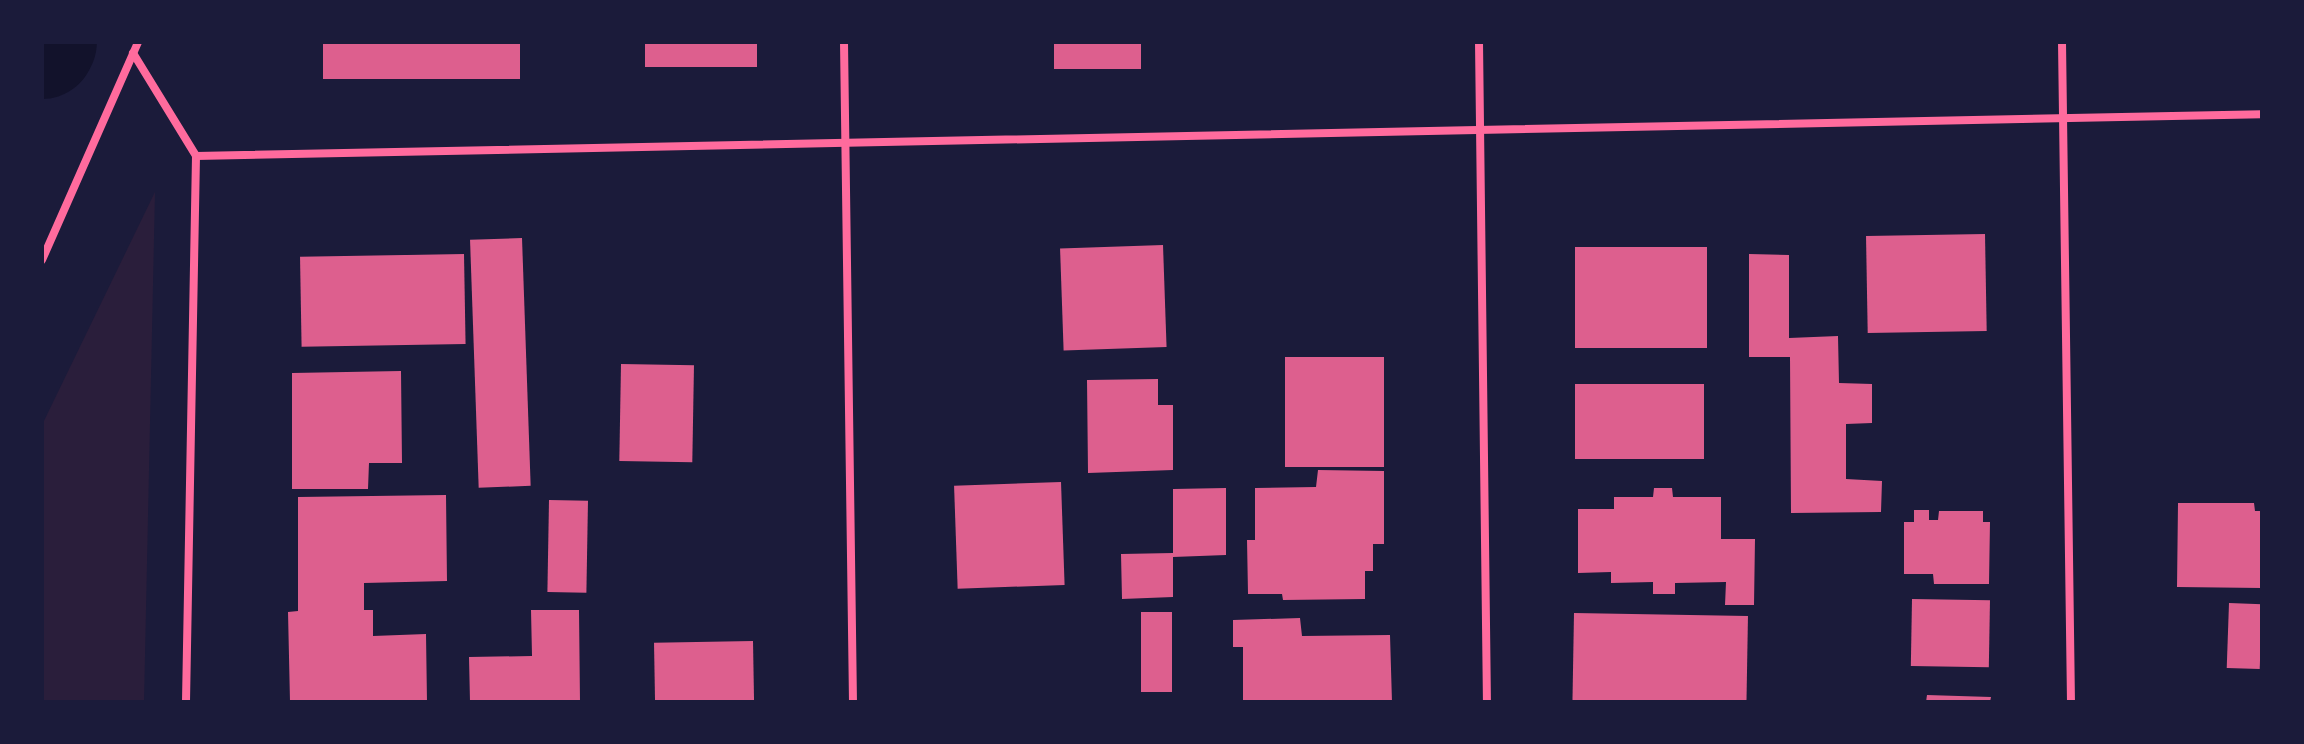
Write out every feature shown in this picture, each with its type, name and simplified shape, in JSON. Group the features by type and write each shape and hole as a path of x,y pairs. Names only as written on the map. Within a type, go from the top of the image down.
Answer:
{"street":[{"path":"42,260 138,42"},
{"path":"844,42 853,702"},
{"path":"1479,42 1487,702"},
{"path":"2062,42 2071,702"},
{"path":"133,53 196,156 186,702"},
{"path":"196,156 2262,114"}],"shaded area":[{"path":"155,192 144,702 42,702 42,425"}],"building":[{"path":"323,42 520,42 520,79 323,79"},
{"path":"645,42 757,42 757,67 645,67"},
{"path":"1054,42 1141,42 1141,69 1054,69"},
{"path":"1985,234 1987,331 1868,333 1866,236"},
{"path":"522,238 531,486 479,488 470,240"},
{"path":"1163,245 1167,347 1064,351 1060,249"},
{"path":"1575,247 1707,247 1707,348 1575,348"},
{"path":"464,254 466,344 302,347 300,257"},
{"path":"1749,254 1789,255 1789,338 1838,336 1839,383 1872,384 1872,423 1846,424 1846,479 1882,481 1881,512 1791,513 1790,357 1749,357"},
{"path":"1285,357 1384,357 1384,467 1285,467"},
{"path":"621,364 694,365 692,462 619,461"},
{"path":"401,371 402,463 369,463 368,489 292,489 292,373"},
{"path":"1158,379 1158,405 1173,405 1173,470 1088,473 1087,380"},
{"path":"1575,384 1704,384 1704,459 1575,459"},
{"path":"1318,470 1384,471 1384,544 1373,544 1373,571 1365,571 1365,599 1283,600 1282,594 1248,594 1247,540 1255,540 1255,488 1316,487"},
{"path":"1061,482 1065,585 958,589 954,486"},
{"path":"1226,488 1226,555 1173,557 1173,597 1122,599 1121,554 1173,553 1173,489"},
{"path":"1654,488 1672,488 1673,497 1721,497 1721,539 1755,539 1754,605 1725,605 1726,582 1675,583 1675,594 1653,594 1653,582 1611,583 1611,572 1578,573 1578,509 1614,509 1614,497 1653,497"},
{"path":"446,495 447,581 364,583 364,610 373,610 373,636 426,634 427,702 290,702 288,612 298,611 298,497"},
{"path":"549,500 588,501 586,593 547,592"},
{"path":"2178,503 2254,503 2255,511 2262,511 2262,588 2177,587"},
{"path":"1914,510 1929,510 1929,520 1938,520 1939,511 1983,511 1983,522 1990,522 1989,584 1934,584 1933,574 1904,574 1904,522 1914,522"},
{"path":"1912,599 1990,600 1989,667 1911,666"},
{"path":"2229,603 2262,604 2260,669 2227,668"},
{"path":"531,610 579,610 580,702 470,702 469,657 532,656"},
{"path":"1141,612 1172,612 1172,692 1141,692"},
{"path":"1574,613 1748,616 1746,702 1572,702"},
{"path":"1300,618 1302,636 1390,635 1392,702 1243,702 1243,647 1233,647 1233,620"},
{"path":"753,641 754,702 655,702 654,643"},
{"path":"1927,695 1991,697 1990,702 1926,702"}],"waterway":[{"path":"42,46 44,42"}]}
